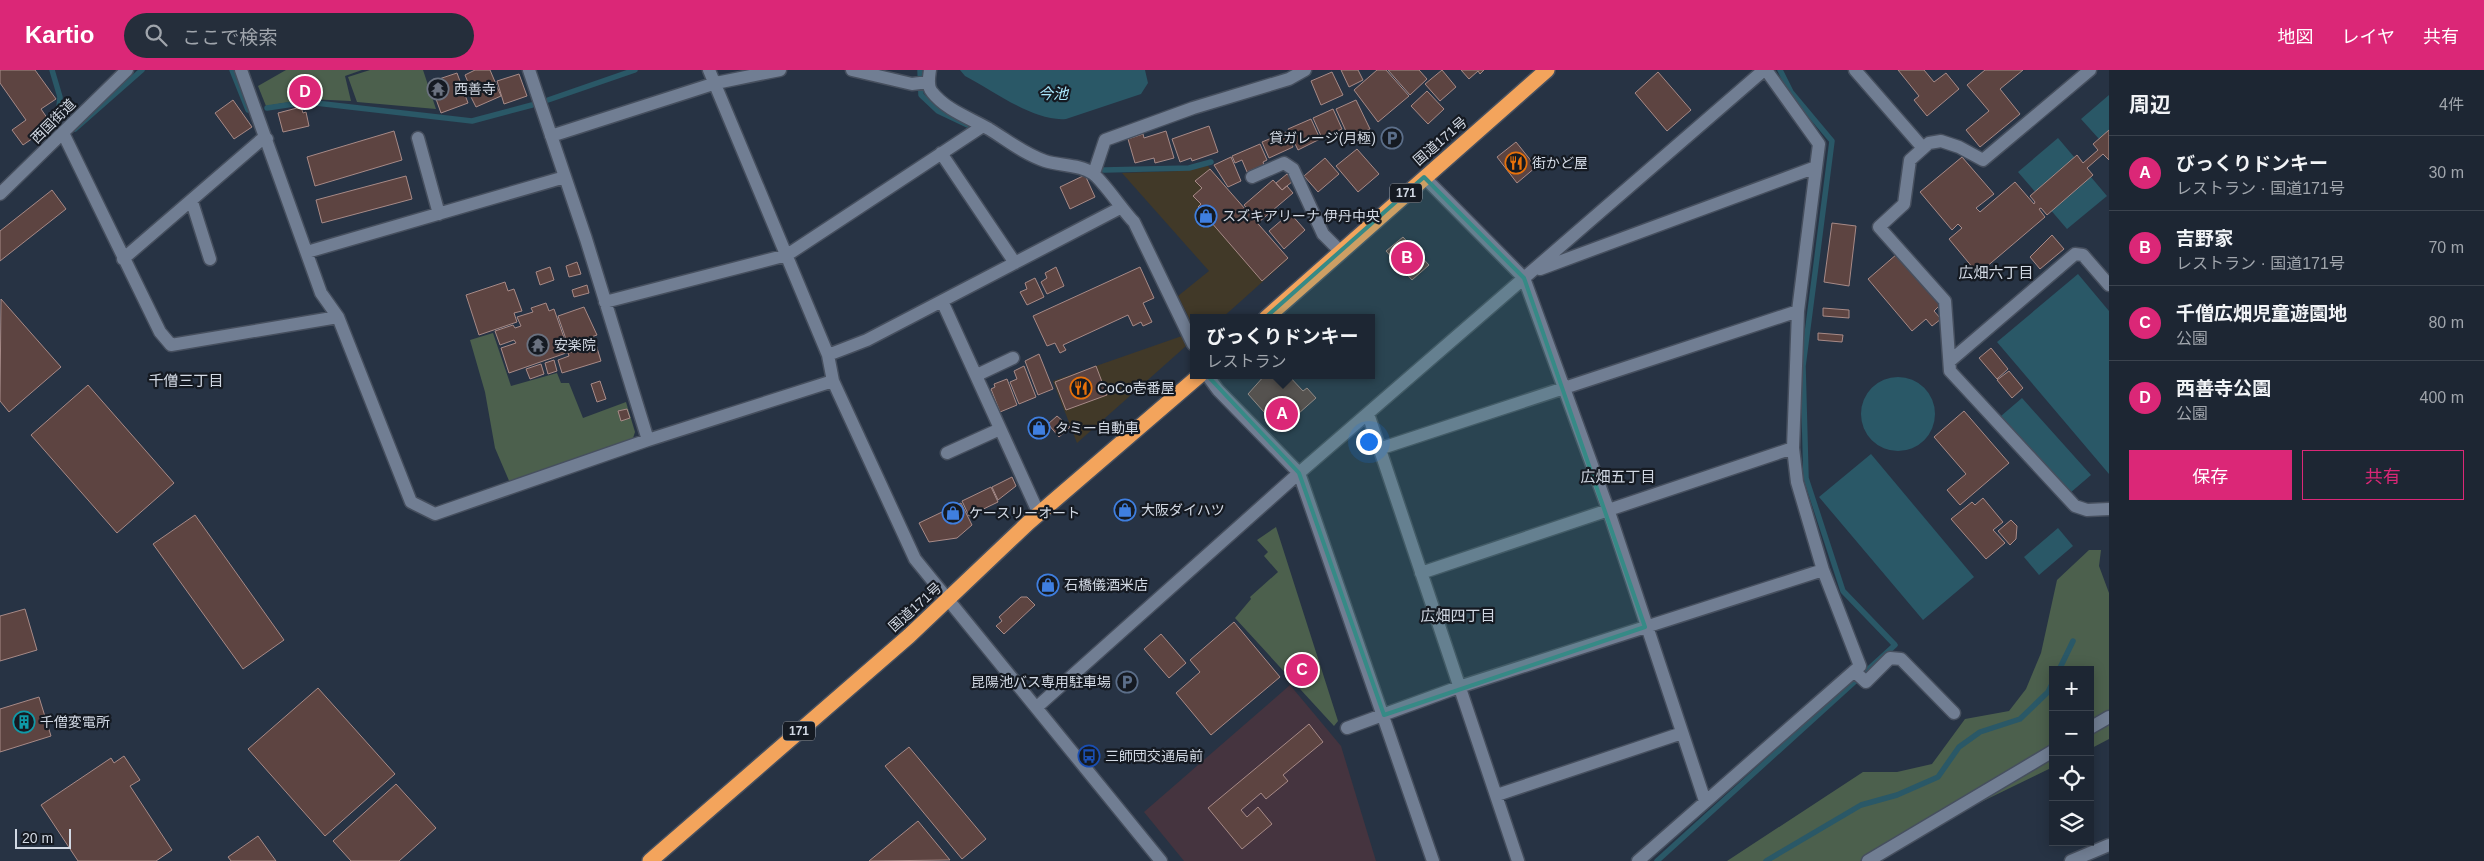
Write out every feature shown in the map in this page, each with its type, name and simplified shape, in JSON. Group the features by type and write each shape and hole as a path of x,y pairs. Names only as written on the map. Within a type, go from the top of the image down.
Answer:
{"highway":[{"name":"国道171号","path":"1271,314 1547,70"},
{"name":"国道171号","path":"650,861 948,600 1039,514 1195,379"}],"street":[{"name":"西国街道","path":"0,194 127,70"},
{"path":"240,70 267,139 321,293 338,317 412,502 435,514 648,440 833,381"},
{"path":"529,70 606,302 607,313 648,440"},
{"path":"709,70 828,355 833,381 915,559 1161,861"},
{"path":"551,136 716,83 780,70"},
{"path":"852,70 912,84 929,76 931,91 948,105 1023,152 1044,161 1084,169 1094,173 1120,208 1134,222 1190,338"},
{"path":"1094,173 1105,140 1193,108 1289,79 1306,70"},
{"path":"1037,707 1299,473 1765,70 1819,144 1798,311 1794,448 1797,482 1823,570 1860,666 1638,861"},
{"path":"1855,70 1923,148"},
{"path":"2090,70 1983,160 1959,147 1940,142 1929,142 1910,160 1904,204 1879,227 1945,301 1950,371 2075,506 2087,510 2109,509"},
{"path":"606,302 787,255 983,126"},
{"path":"62,133 160,332 171,345 338,317"},
{"path":"418,138 439,214"},
{"path":"123,259 192,202 261,140 267,139"},
{"path":"941,153 1015,263"},
{"path":"1252,177 1284,163 1292,168 1323,234 1341,252"},
{"path":"1528,274 1816,167"},
{"path":"307,252 565,177"},
{"path":"1424,177 1528,274 1705,801"},
{"path":"192,202 210,259"},
{"path":"828,355 867,340 1120,208"},
{"path":"1950,361 2075,254 2083,255 2109,285"},
{"path":"942,301 977,374 1000,430 1039,514"},
{"path":"1379,448 1798,311"},
{"path":"977,374 1013,358"},
{"path":"1210,379 1218,390 1299,473 1433,861"},
{"path":"1368,414 1518,861"},
{"path":"947,453 1000,430"},
{"path":"1421,573 1794,448"},
{"path":"1347,728 1459,687 1823,570"},
{"path":"1854,671 1866,682 1890,658 1901,658 1954,713"},
{"path":"2094,726 2109,717"},
{"path":"1497,795 1682,733"},
{"path":"1869,861 2049,752"},
{"path":"2071,861 2109,845"}],"highlighted area":[{"path":"1424,177 1524,278 1645,627 1384,715 1299,473 1204,372"}],"shaded area":[{"name":"スズキアリーナ 伊丹中央","path":"1208,166 1288,259 1226,314 1190,314 1190,320 1178,296 1209,271 1122,173 1178,171"},
{"path":"1182,336 1186,346 1077,443 1053,381"},
{"path":"1290,685 1341,746 1376,861 1184,861 1144,812"}],"green space":[{"path":"286,70 362,70 345,76 351,101 308,99 266,106 258,86"},
{"path":"370,70 423,70 436,109 357,102 348,77"},
{"path":"493,333 511,386 557,373 561,383 569,383 583,418 626,402 635,432 632,441 510,483 495,448 485,392 470,340"},
{"path":"1276,527 1338,721 1334,726 1235,618 1251,599 1250,597 1278,572 1264,556 1268,552 1257,540"},
{"path":"2089,550 2101,550 2099,566 2109,593 2109,739 2094,747 2094,666 2049,666 2049,769 1860,861 1727,861 1863,772 1897,772 1932,764 1965,719 2009,711 2026,689 2041,653 2057,580"}],"water":[{"name":"今池","path":"960,70 1145,70 1148,83 1141,94 1066,119 1054,119 1041,116 1014,104 965,76"},
{"path":"2109,95 2109,150 2081,119"},
{"path":"2058,138 2107,196 2067,229 2018,172"},
{"path":"2078,274 2109,311 2109,474 1997,342"},
{"path":"1898,377 1912,380 1924,388 1932,400 1935,414 1932,428 1924,440 1912,448 1898,451 1884,448 1872,440 1864,428 1861,414 1864,400 1872,388 1884,380"},
{"path":"2022,398 2091,475 2070,493 2001,416"},
{"path":"1871,454 1974,577 1923,620 1819,497"},
{"path":"2058,528 2073,546 2039,575 2024,557"}],"building":[{"path":"0,70 35,70 56,99 41,109 52,125 23,145 12,130 26,120 0,83"},
{"path":"475,70 490,70 501,96 476,107 470,95 479,91 476,84 470,87 465,75"},
{"path":"1341,70 1358,70 1363,80 1349,87"},
{"path":"1377,70 1386,70 1409,96 1378,122 1354,90"},
{"path":"1388,70 1419,70 1427,79 1410,95"},
{"path":"1442,70 1456,87 1440,101 1425,84"},
{"path":"1461,70 1484,70 1480,74 1478,71 1469,79"},
{"path":"1898,70 1924,70 1934,82 1946,73 1959,89 1927,116 1914,100 1919,96"},
{"path":"1985,70 2023,70 2000,89 2020,114 1980,147 1966,130 1989,111 1967,85"},
{"path":"1332,72 1343,95 1321,105 1311,81"},
{"path":"1658,72 1691,110 1667,131 1635,93"},
{"path":"457,73 468,103 441,113 430,82"},
{"path":"519,74 527,96 504,104 497,81"},
{"path":"1427,91 1444,109 1428,124 1411,106"},
{"path":"233,100 252,127 234,139 215,113"},
{"path":"1356,100 1370,129 1349,138 1336,109"},
{"path":"301,107 303,113 306,112 309,126 283,132 278,113"},
{"path":"1333,109 1342,129 1322,138 1313,118"},
{"path":"1311,119 1320,139 1298,150 1288,129"},
{"path":"1209,126 1218,152 1192,161 1191,158 1180,162 1172,139"},
{"path":"2109,130 2109,160 2103,154 2087,168 2093,175 2047,215 2041,208 2039,209 2045,217 1978,274 1949,239 1962,228 1958,224 1952,230 1920,192 1962,157 1994,194 1976,208 1980,212 2015,182 2034,204 2035,202 2030,196 2077,155 2083,163 2098,150 2093,144"},
{"path":"394,131 402,160 315,186 307,157"},
{"path":"1166,131 1174,158 1155,163 1154,158 1135,163 1128,139 1143,134 1144,138"},
{"path":"1286,132 1293,147 1269,158 1262,142"},
{"path":"1516,142 1536,167 1517,183 1497,157"},
{"path":"1260,144 1267,160 1263,162 1264,165 1247,172 1242,160 1235,163 1232,156"},
{"path":"1357,149 1379,174 1358,192 1336,166"},
{"path":"1231,157 1241,181 1228,187 1214,165"},
{"path":"1325,158 1339,174 1318,192 1304,176"},
{"path":"1210,169 1288,258 1262,281 1198,207 1201,204 1193,196 1202,188 1195,181"},
{"path":"1287,174 1293,181 1282,190 1276,183"},
{"path":"1085,175 1095,197 1070,209 1060,187"},
{"path":"406,176 412,199 322,223 316,200"},
{"path":"1273,180 1282,190 1287,186 1293,193 1259,222 1244,205"},
{"path":"52,190 66,209 0,261 0,231"},
{"path":"1290,213 1305,230 1284,249 1269,231"},
{"path":"1832,223 1856,226 1849,286 1824,282"},
{"path":"2052,235 2064,249 2040,269 2030,257"},
{"path":"1403,237 1429,265 1412,280 1386,251"},
{"path":"1897,254 1940,305 1934,311 1941,319 1932,326 1926,319 1912,331 1868,279"},
{"path":"577,262 581,274 569,277 566,266"},
{"path":"550,267 554,280 540,285 536,272"},
{"path":"1056,267 1064,286 1047,294 1041,282 1047,278 1045,273"},
{"path":"1140,267 1154,298 1143,303 1152,322 1143,326 1141,322 1133,326 1128,315 1063,345 1066,350 1060,353 1055,343 1047,346 1033,316"},
{"path":"1035,278 1044,297 1027,305 1020,292 1027,289 1025,283"},
{"path":"505,282 508,291 514,289 522,311 514,313 517,322 479,335 466,295"},
{"path":"587,285 589,293 574,297 572,290"},
{"path":"1,299 61,367 9,412 0,401"},
{"path":"546,303 549,311 554,309 569,352 509,373 501,348 516,343 514,340 500,345 495,331 513,325 515,328 521,326 517,317 533,312 531,308"},
{"path":"584,307 597,335 568,345 558,316"},
{"path":"1823,308 1849,310 1849,318 1823,316"},
{"path":"1818,333 1843,335 1842,342 1818,340"},
{"path":"594,338 601,361 562,373 558,360 569,356 568,353 572,352 570,346"},
{"path":"1991,348 2008,369 1997,379 1979,358"},
{"path":"1039,354 1053,389 1038,395 1025,361"},
{"path":"554,360 557,371 548,374 545,363"},
{"path":"541,364 544,374 530,379 526,369"},
{"path":"1024,366 1036,397 1019,404 1010,382 1017,379 1014,371"},
{"name":"CoCo壱番屋","path":"1096,366 1107,395 1066,410 1055,382"},
{"path":"2009,371 2023,388 2012,398 1997,380"},
{"path":"1007,379 1017,405 1000,412 991,389 995,387 994,384"},
{"path":"1261,379 1292,379 1303,391 1307,388 1316,398 1280,430 1248,394"},
{"path":"600,381 606,399 597,402 591,384"},
{"path":"88,385 174,483 117,533 31,435"},
{"path":"627,409 630,418 621,421 618,411"},
{"path":"1964,411 2009,463 1960,505 1947,490 1966,474 1934,437"},
{"path":"1057,416 1070,427 1059,437 1048,424"},
{"path":"1012,477 1016,486 998,500 992,487"},
{"path":"991,487 998,502 969,516 962,501"},
{"path":"1983,498 2003,522 1993,530 2005,543 1986,559 1951,519 1972,502 1975,505"},
{"name":"ケースリーオート","path":"961,503 972,525 957,538 929,542 919,523"},
{"path":"195,515 284,640 243,669 153,544"},
{"path":"2011,520 2017,526 2016,539 2010,545 1998,531"},
{"path":"1021,597 1027,597 1035,605 1004,634 996,626 1002,621 999,617"},
{"path":"25,609 37,650 0,661 0,616"},
{"path":"1234,622 1280,677 1211,735 1176,693 1200,672 1190,660"},
{"path":"1161,634 1186,663 1169,678 1144,649"},
{"path":"318,688 395,774 325,836 248,749"},
{"name":"千僧変電所","path":"39,697 51,736 0,752 0,709"},
{"path":"1309,724 1323,742 1283,775 1288,781 1266,799 1261,793 1241,810 1247,817 1258,807 1272,824 1242,849 1208,808"},
{"path":"909,747 986,839 962,859 885,766"},
{"path":"124,756 140,780 130,786 172,850 156,861 78,861 41,805 111,758 114,763"},
{"path":"396,784 436,828 399,861 351,861 333,841"},
{"path":"918,821 950,860 869,861"},
{"path":"258,836 276,861 231,861 228,857"}],"waterway":[{"path":"52,70 60,97 57,127"},
{"path":"75,129 142,70"},
{"path":"232,70 248,110"},
{"path":"548,100 635,70"},
{"path":"920,70 921,95 938,111 976,129"},
{"path":"1657,861 1895,645 1843,591 1806,478 1803,366 1832,141 1791,92 1780,70"},
{"path":"267,108 307,102 472,121 532,105"},
{"path":"1104,170 1189,168 1211,162"},
{"path":"2061,666 2073,641"},
{"path":"1766,861 1861,805 1897,795 1938,777 1959,747 1980,732 2020,719 2049,690"}],"place":[{"name":"西善寺","path":"438,89"},
{"name":"西善寺公園","path":"305,92"},
{"name":"貸ガレージ(月極)","path":"1392,138"},
{"name":"街かど屋","path":"1516,163"},
{"name":"スズキアリーナ 伊丹中央","path":"1206,216"},
{"name":"吉野家","path":"1407,258"},
{"name":"安楽院","path":"538,345"},
{"name":"CoCo壱番屋","path":"1081,388"},
{"name":"びっくりドンキー","path":"1282,414"},
{"name":"タミー自動車","path":"1039,428"},
{"name":"大阪ダイハツ","path":"1125,510"},
{"name":"ケースリーオート","path":"953,513"},
{"name":"石橋儀酒米店","path":"1048,585"},
{"name":"千僧広畑児童遊園地","path":"1302,670"},
{"name":"昆陽池バス専用駐車場","path":"1127,682"},
{"name":"千僧変電所","path":"24,722"},
{"name":"三師団交通局前","path":"1089,756"}],"district":[{"name":"広畑六丁目","path":"1996,273"},
{"name":"千僧三丁目","path":"186,381"},
{"name":"広畑五丁目","path":"1618,477"},
{"name":"広畑四丁目","path":"1458,616"}]}
